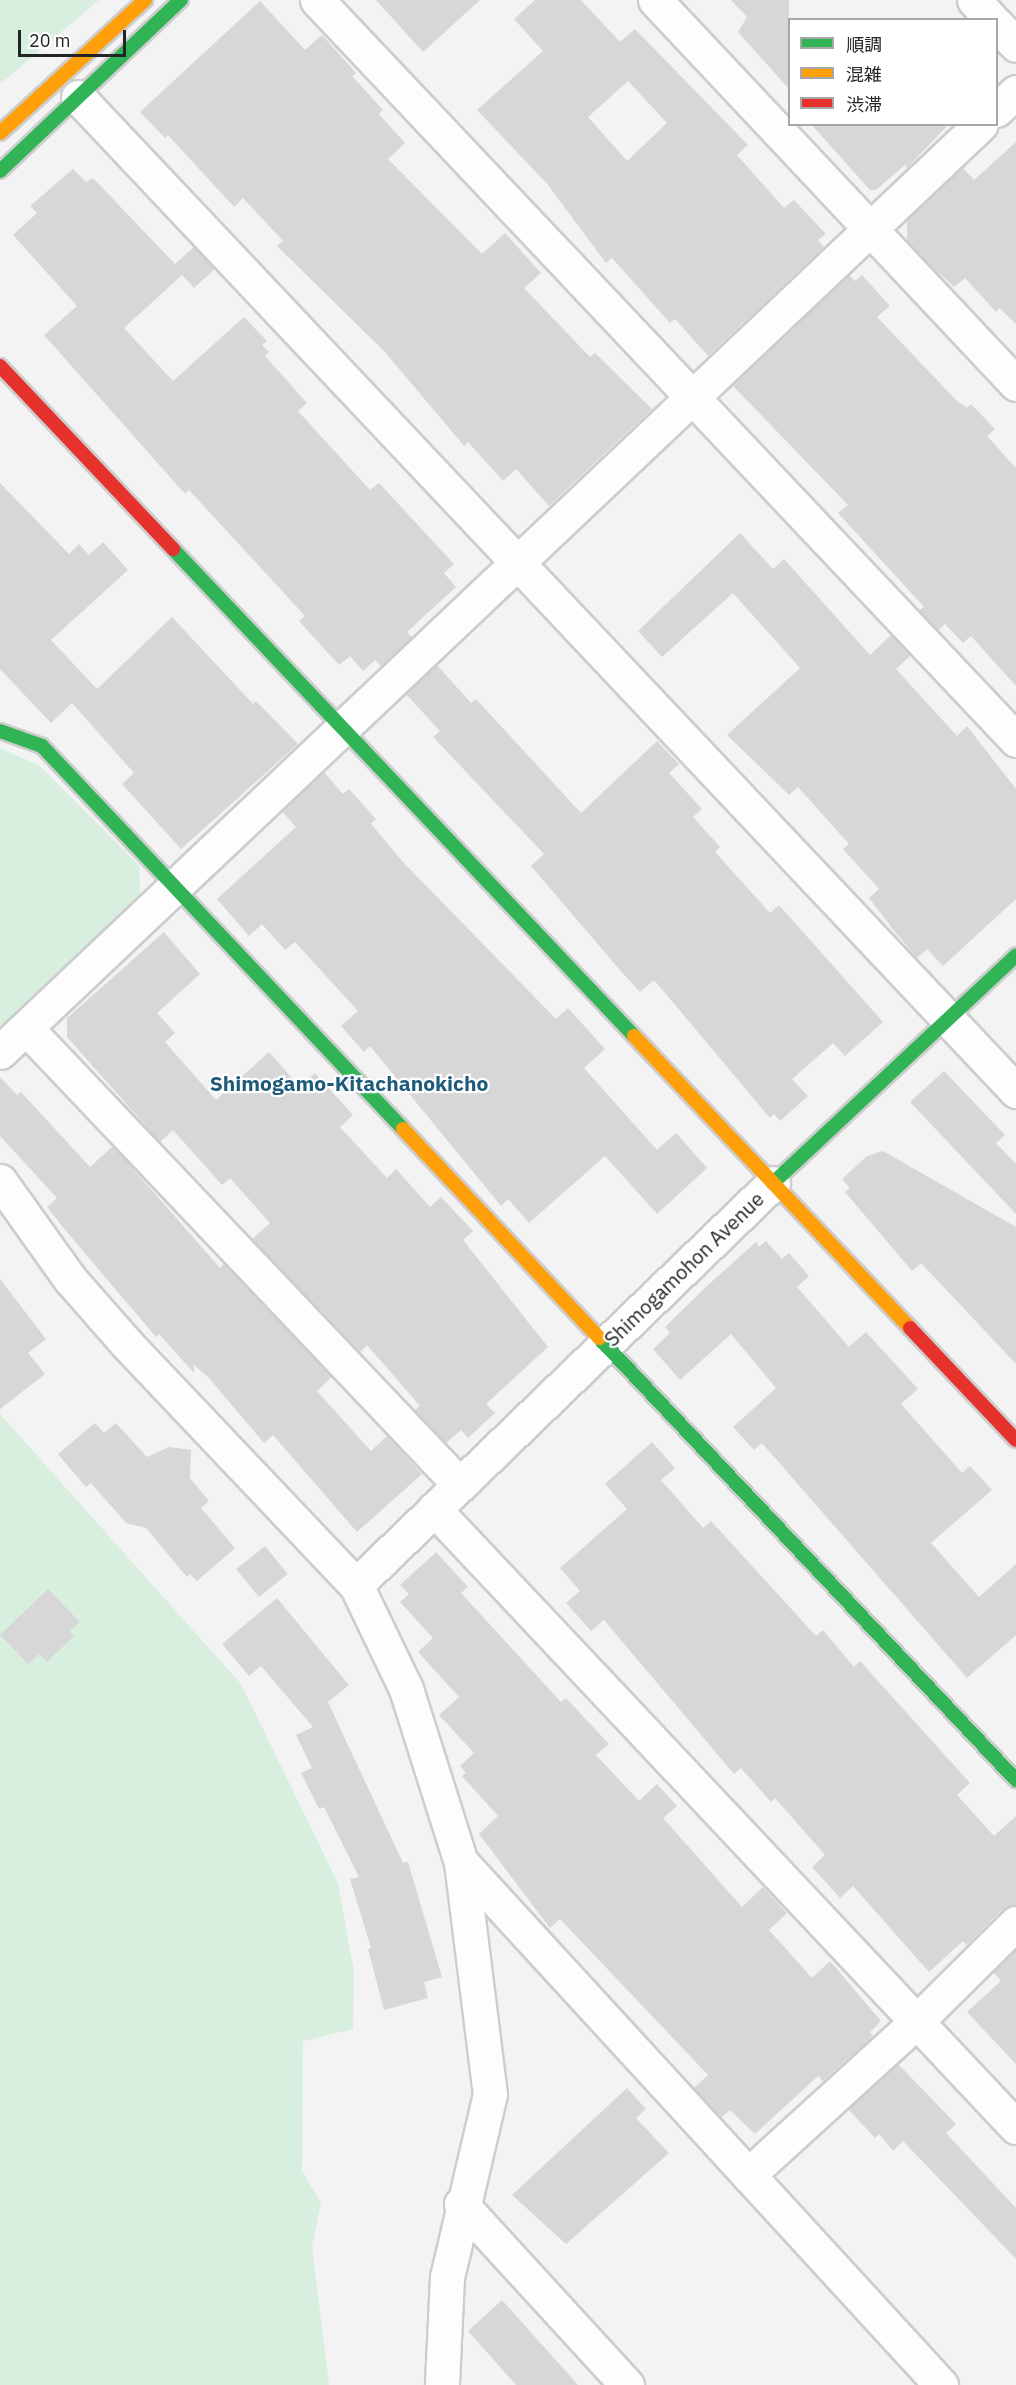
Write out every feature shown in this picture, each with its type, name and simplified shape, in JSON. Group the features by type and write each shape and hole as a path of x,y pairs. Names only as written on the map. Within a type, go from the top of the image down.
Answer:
{"street":[{"path":"0,133 145,0"},
{"path":"0,171 181,0"},
{"path":"317,0 1016,740"},
{"path":"655,0 1016,384"},
{"path":"974,0 990,18"},
{"path":"998,26 1016,45"},
{"path":"998,108 1016,92"},
{"path":"78,97 1016,1091"},
{"path":"0,1052 979,126"},
{"path":"0,366 1016,1440"},
{"path":"0,731 42,746 172,889 606,1344 1016,1780"},
{"name":"Shimogamohon Avenue","path":"356,1585 773,1183 1016,956"},
{"path":"26,1028 460,1485"},
{"path":"0,1181 70,1279 126,1344 356,1585 406,1689 461,1862 490,2094 460,2204 447,2277 442,2385"},
{"path":"434,1509 1016,2127"},
{"path":"461,1862 940,2385"},
{"path":"748,2175 916,2022 1016,1923"},
{"path":"460,2204 627,2385"}],"green space":[{"path":"0,0 99,0 0,84"},
{"path":"0,748 40,766 139,865 141,903 0,1039"},
{"path":"0,1414 241,1684 338,1883 354,1971 353,2029 303,2041 302,2171 321,2203 312,2246 329,2385 0,2385"}],"building":[{"path":"376,0 480,0 423,52"},
{"path":"535,0 581,0 620,42 635,29 748,145 737,155 784,208 794,200 826,234 818,240 824,247 708,356 675,319 670,323 612,258 606,263 548,185 477,110 543,51 514,19","holes":["628,81 667,123 627,161 588,117"]},
{"path":"731,0 789,0 788,88 738,32 747,17"},
{"path":"260,1 305,50 322,35 356,73 352,76 383,110 379,114 405,143 388,159 482,254 505,233 541,273 524,288 590,357 595,353 652,409 549,506 516,469 503,481 468,442 464,446 385,352 277,246 283,241 243,198 234,207 168,135 165,138 140,112"},
{"path":"813,126 947,126 906,169 906,164 876,190 870,190"},
{"path":"1016,142 1016,324 999,308 996,312 965,278 954,287 924,259 907,241 907,220 962,167 974,180"},
{"path":"73,169 86,182 93,178 175,264 194,247 215,269 194,288 182,275 124,328 173,381 244,317 267,341 262,345 269,352 265,356 307,403 298,411 370,490 379,483 454,564 444,573 456,587 407,632 412,637 381,666 375,660 363,671 350,656 339,665 299,621 305,616 189,490 185,494 44,335 77,306 13,235 37,213 30,206"},
{"path":"849,275 855,281 862,275 890,306 877,317 957,401 967,408 971,404 995,429 987,436 1016,468 1016,686 971,636 963,643 945,624 938,630 919,610 924,607 838,513 848,505 733,386"},
{"path":"0,483 69,554 79,544 89,555 103,542 128,570 51,640 97,689 172,617 253,704 256,701 298,744 181,849 122,784 134,773 72,703 51,723 0,669"},
{"path":"740,533 773,569 784,559 870,655 891,635 910,656 896,669 957,736 967,726 1016,789 1016,899 943,966 927,949 917,958 895,932 869,898 879,889 843,849 849,844 798,787 789,795 727,735 800,668 733,593 662,657 638,631"},
{"path":"437,665 471,703 476,699 581,813 657,741 679,764 669,773 702,809 693,817 720,847 715,852 770,913 779,905 883,1022 845,1056 833,1043 792,1079 808,1096 780,1121 774,1114 770,1118 654,980 640,992 619,969 531,866 544,854 433,737 440,731 406,694"},
{"path":"324,772 343,794 349,789 376,819 371,824 402,861 556,1019 568,1008 605,1049 584,1068 657,1150 676,1133 707,1168 657,1214 605,1156 529,1223 508,1199 501,1206 370,1046 364,1052 341,1026 358,1011 295,942 285,950 262,924 249,936 217,899 296,827 282,811"},
{"path":"164,932 200,974 157,1013 175,1033 165,1042 216,1100 269,1052 300,1087 315,1073 353,1115 340,1127 387,1178 396,1169 430,1207 441,1197 473,1231 463,1240 548,1347 486,1404 495,1413 468,1438 461,1430 446,1443 415,1410 420,1406 367,1345 360,1352 252,1239 270,1223 230,1178 222,1185 173,1130 160,1142 67,1037 67,1018"},
{"path":"944,1071 1005,1135 996,1143 1016,1164 1016,1214 910,1102"},
{"path":"0,1077 17,1095 21,1092 90,1167 113,1146 220,1268 224,1264 332,1377 317,1391 371,1451 387,1436 422,1474 357,1532 273,1435 264,1443 209,1378 194,1365 194,1373 159,1334 156,1337 47,1207 57,1198 0,1136"},
{"path":"883,1151 1016,1227 1016,1364 921,1263 912,1271 845,1192 850,1188 842,1179 867,1156"},
{"path":"766,1241 782,1259 789,1253 809,1276 797,1287 849,1347 866,1332 918,1389 901,1404 962,1473 970,1466 992,1490 931,1543 979,1597 1016,1564 1016,1635 967,1678 762,1443 754,1450 733,1427 776,1388 731,1334 680,1380 653,1349 670,1333 665,1327 708,1285 756,1242 759,1247"},
{"path":"0,1279 46,1339 28,1353 45,1374 0,1409"},
{"path":"95,1423 104,1433 116,1423 147,1457 169,1447 191,1450 190,1478 209,1501 201,1508 235,1548 197,1581 190,1574 187,1577 146,1528 126,1523 91,1483 86,1487 58,1454"},
{"path":"652,1442 675,1468 661,1480 703,1528 711,1521 816,1636 823,1630 854,1667 860,1661 970,1783 957,1795 994,1836 1016,1816 1016,1905 1003,1909 967,1945 963,1941 929,1972 853,1886 840,1898 812,1867 825,1855 775,1798 771,1802 741,1768 734,1774 604,1620 591,1631 566,1603 580,1591 560,1568 627,1509 605,1484"},
{"path":"265,1546 288,1574 259,1597 236,1569"},
{"path":"436,1552 468,1587 461,1593 561,1702 566,1698 609,1744 596,1755 639,1801 657,1784 677,1806 663,1818 742,1907 763,1887 787,1913 769,1930 812,1978 830,1961 881,2021 870,2032 873,2036 823,2081 818,2076 755,2134 730,2110 721,2118 694,2088 708,2075 560,1919 550,1928 479,1834 498,1816 462,1776 466,1773 460,1766 474,1753 439,1715 459,1697 418,1652 433,1638 400,1602 409,1594 400,1585"},
{"path":"48,1589 80,1622 70,1631 74,1636 47,1662 39,1654 28,1664 0,1635"},
{"path":"277,1598 349,1685 328,1702 403,1863 408,1862 442,1977 424,1982 428,1998 384,2010 368,1949 371,1948 350,1879 359,1877 324,1807 319,1809 301,1773 312,1768 296,1735 313,1727 261,1666 249,1676 222,1644"},
{"path":"1016,1949 1016,2064 967,2012 1001,1981 993,1972"},
{"path":"898,2064 956,2124 946,2133 1016,2208 1016,2259 903,2141 893,2151 879,2134 875,2138 848,2109"},
{"path":"627,2088 646,2109 636,2118 669,2153 566,2244 512,2195"},
{"path":"502,2300 578,2385 516,2385 468,2331"}],"traffic: fast":[{"path":"0,171 181,0"},
{"path":"173,549 634,1036"},
{"path":"0,731 42,746 403,1129"},
{"path":"773,1183 1016,956"},
{"path":"599,1338 1016,1780"}],"traffic: slow":[{"path":"0,133 145,0"},
{"path":"634,1036 910,1328"},
{"path":"403,1129 599,1338"}],"traffic: jam":[{"path":"0,366 173,549"},
{"path":"910,1328 1016,1440"}],"district":[{"name":"Shimogamo-Kitachanokicho","path":"349,1083"}]}
